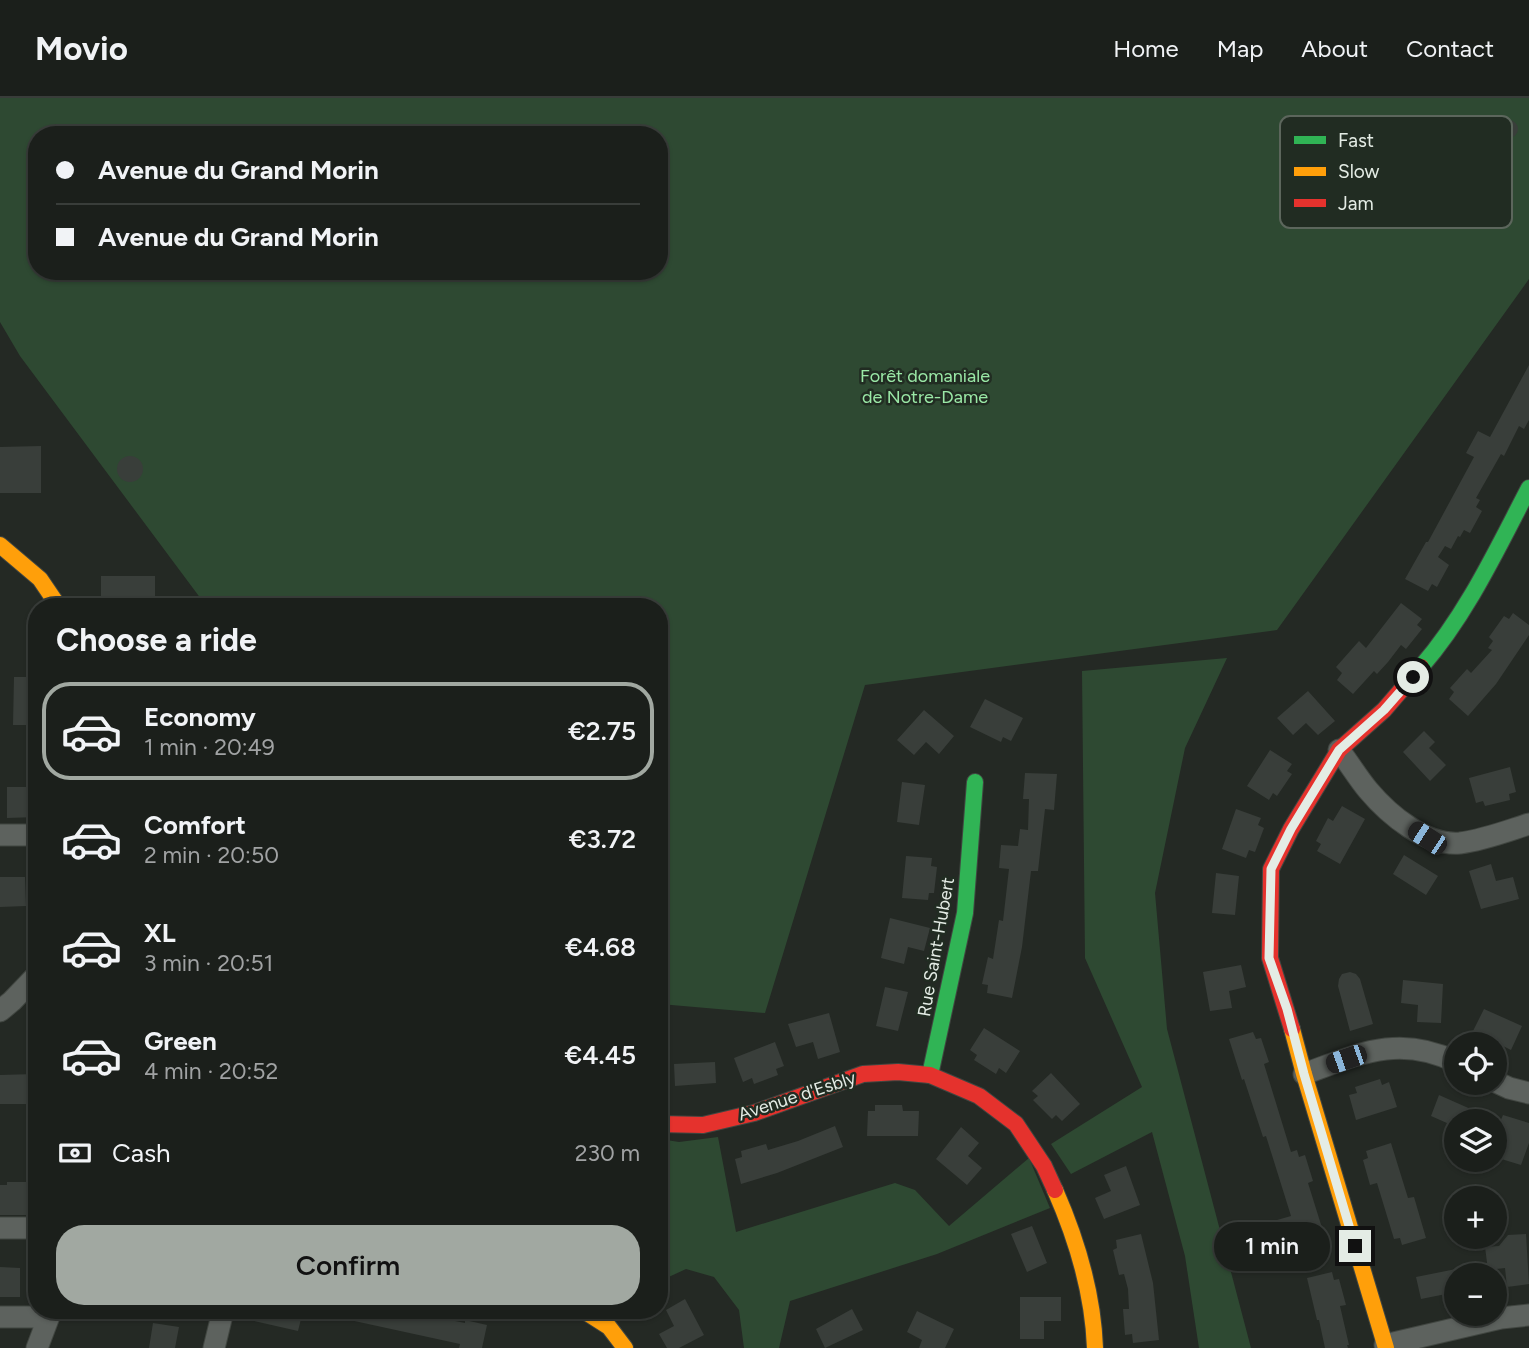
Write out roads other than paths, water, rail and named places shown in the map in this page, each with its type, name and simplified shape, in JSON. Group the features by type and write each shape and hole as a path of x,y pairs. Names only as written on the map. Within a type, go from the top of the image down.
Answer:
{"street":[{"path":"1529,488 1489,565 1441,644 1384,710 1339,750 1291,829 1271,869 1269,958 1287,1009 1385,1347 1501,1318 1529,1315"},
{"path":"0,545 40,579 53,598"},
{"path":"1339,750 1369,791 1400,821 1427,838 1458,843 1529,824"},
{"name":"Rue Saint-Hubert","path":"930,1075 965,913 975,782"},
{"path":"0,835 28,835"},
{"path":"0,1011 28,984"},
{"path":"1304,1074 1367,1051 1414,1048 1444,1056"},
{"name":"Avenue d'Esbly","path":"668,1124 703,1125 754,1113 863,1074 898,1072 930,1075 979,1096 1016,1124 1044,1166 1083,1266 1094,1325 1095,1348"},
{"path":"1507,1088 1529,1093"},
{"path":"0,1228 28,1228"},
{"path":"0,1317 28,1315"},
{"path":"37,1348 48,1319"},
{"path":"214,1348 221,1319"},
{"path":"596,1319 609,1327 625,1348"}],"park label":[{"name":"Forêt domaniale de Notre-Dame","path":"925,386"}]}
